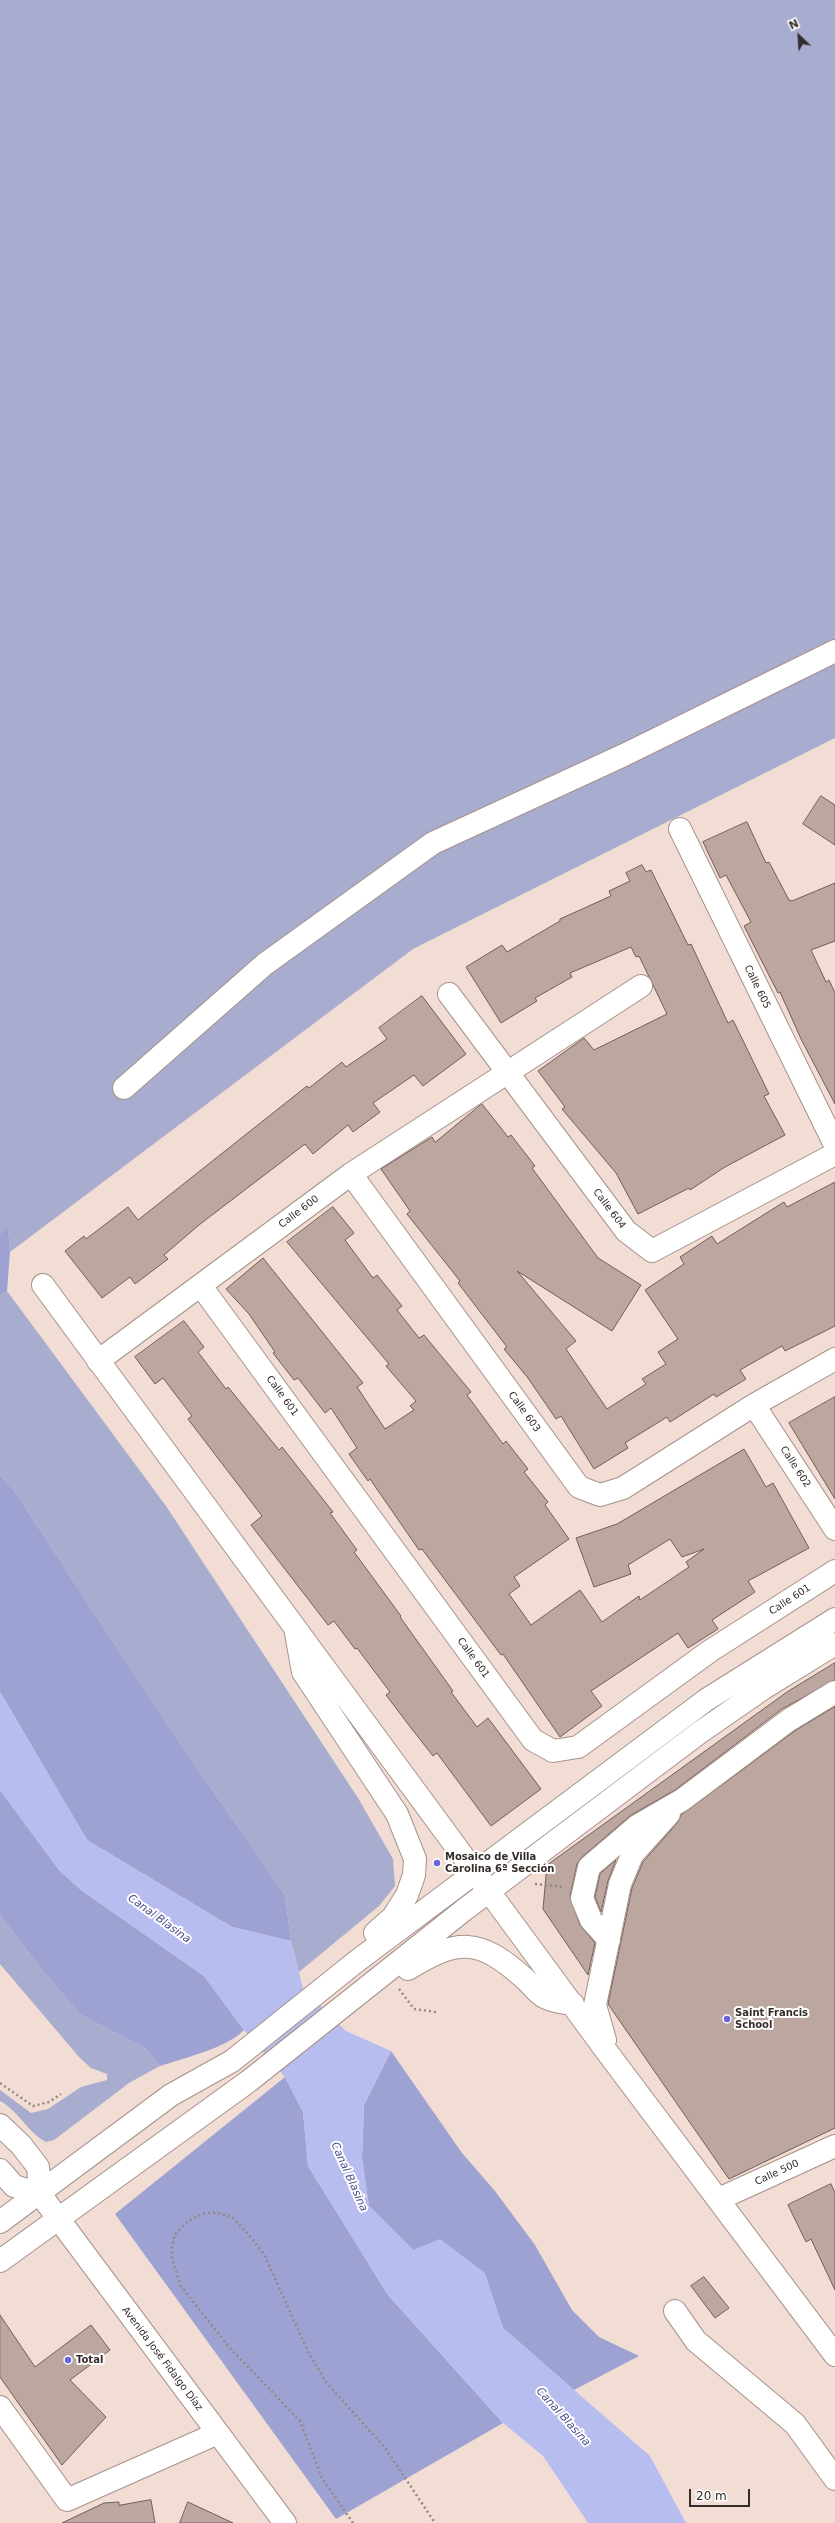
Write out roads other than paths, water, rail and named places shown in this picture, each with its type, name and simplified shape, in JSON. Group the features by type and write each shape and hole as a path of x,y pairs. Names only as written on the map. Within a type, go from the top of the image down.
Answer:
{"street":[{"path":"124,1088 265,964 433,843 624,755 835,651"},
{"name":"Calle 605","path":"680,829 835,1145"},
{"name":"Calle 600","path":"98,1360 201,1286 351,1174 506,1072 642,986"},
{"path":"449,994 506,1072"},
{"name":"Calle 604","path":"506,1072 626,1231 652,1251 835,1154"},
{"name":"Calle 603","path":"351,1174 579,1487 600,1495 623,1488 754,1405"},
{"path":"43,1285 610,2056 835,2355"},
{"name":"Calle 601","path":"201,1286 533,1740 553,1751 578,1747 710,1651 835,1571"},
{"path":"754,1405 835,1359"},
{"name":"Calle 602","path":"754,1405 835,1529"},
{"path":"0,2222 40,2194 171,2095 232,2060 357,1961 706,1700 835,1619"},
{"path":"296,1630 303,1672 397,1814 415,1859 414,1875 407,1895 393,1917 360,1946 357,1961"},
{"path":"0,2261 250,2081 347,2002 490,1891 699,1733 764,1688 835,1644"},
{"path":"609,1940 591,1920 582,1898 582,1890 589,1868 600,1856 637,1826 682,1800 790,1720 835,1692"},
{"path":"610,2056 595,2005 620,1884 632,1856 682,1800"},
{"path":"372,1983 397,1976 430,1955 446,1948 468,1946 486,1950 507,1963 548,1999 573,2004"},
{"path":"0,2125 21,2145 38,2167 40,2194"},
{"name":"Calle 500","path":"719,2199 835,2146"},
{"path":"0,2170 14,2186 40,2194"},
{"name":"Avenida José Fidalgo Díaz","path":"40,2194 285,2523"},
{"path":"675,2311 696,2341 795,2424 835,2479"},
{"path":"0,2406 68,2500 218,2433"}],"water":[{"name":"Canal Blasina","path":"0,1692 87,1840 232,1927 291,1941 303,1988 346,2031 391,2051 364,2105 362,2158 369,2206 413,2250 440,2239 485,2273 503,2328 650,2456 686,2523 588,2523 543,2456 503,2423 388,2295 308,2166 303,2112 285,2077 244,2030 204,1976 81,1890 59,1870 0,1790"}],"place":[{"name":"Mosaico de Villa Carolina 6ª Sección","path":"437,1863"},
{"name":"Saint Francis School","path":"727,2019"},
{"name":"Total","path":"68,2360"}]}
